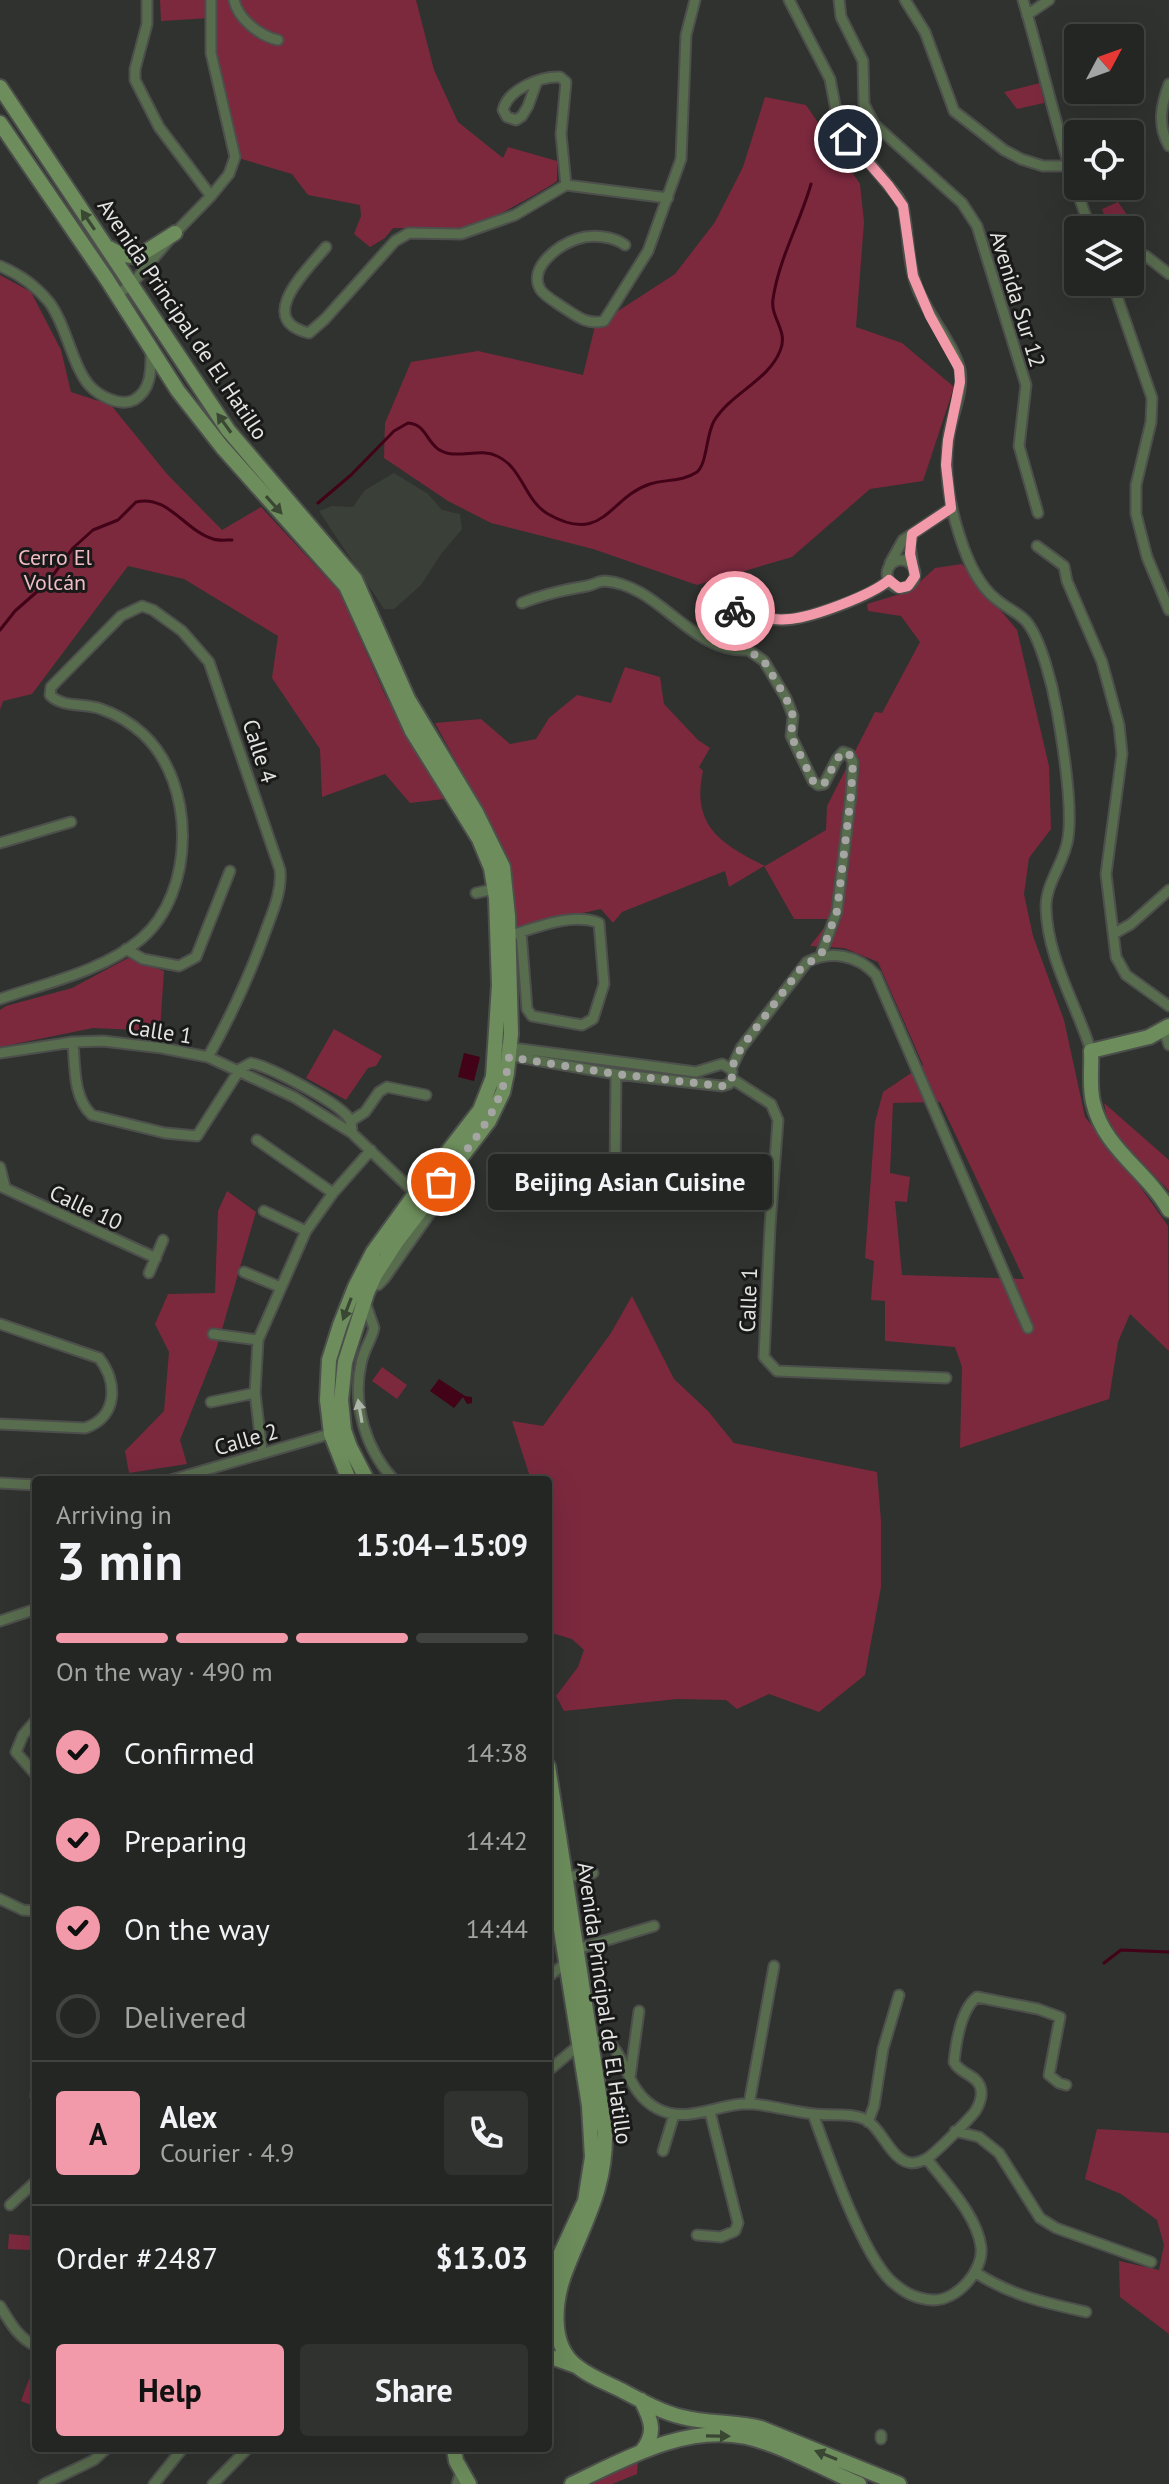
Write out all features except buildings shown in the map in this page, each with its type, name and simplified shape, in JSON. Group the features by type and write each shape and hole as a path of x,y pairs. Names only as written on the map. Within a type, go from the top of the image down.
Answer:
{"main road":[{"name":"Avenida Principal de El Hatillo","path":"0,87 228,430 355,579 408,699 498,853 515,934 505,1051 480,1110 371,1285 345,1362 338,1432 364,1476"},
{"name":"Avenida Principal de El Hatillo","path":"0,123 178,391 222,447 346,586 412,731 486,852 494,889 505,1051"},
{"path":"106,246 120,254 137,257 175,233"},
{"path":"1167,1034 1091,1051 1091,1093 1103,1129 1119,1151 1157,1190 1169,1210"},
{"name":"Avenida Principal de El Hatillo","path":"348,1476 327,1400 327,1374 340,1325 373,1252 424,1202"},
{"name":"Avenida Principal de El Hatillo","path":"552,1791 577,1949 592,2157 585,2201 552,2272"},
{"name":"Avenida Principal de El Hatillo","path":"552,1874 566,1963 605,2132 606,2154 596,2201 558,2294 557,2327 566,2352 576,2367"},
{"path":"552,2358 683,2418 761,2428 899,2484"},
{"path":"641,2400 653,2427 650,2442 642,2452"},
{"path":"572,2484 642,2452 695,2436 746,2437 859,2484"},
{"path":"455,2452 462,2480"}],"street":[{"path":"147,0 147,24 135,80 159,127 211,196"},
{"path":"116,295 131,285 211,196 229,174 235,157 211,53 211,0"},
{"path":"234,0 238,11 260,33 278,40"},
{"path":"625,245 617,239 598,236 576,239 549,256 540,267 537,278 541,291 579,318 593,324 604,321 648,251 681,159 686,35 695,0"},
{"path":"789,0 830,79 839,126 903,206 913,276 930,316 959,368 960,382 946,465 951,508 978,579 994,598 1025,619 1034,634 1051,687 1070,819 1068,841 1048,891 1048,928 1067,991 1091,1051"},
{"name":"Avenida Sur 12","path":"839,0 841,17 863,61 864,104 874,124 962,203 977,226 1026,385 1019,446 1038,513"},
{"path":"905,0 925,32 954,111 1004,150 1021,159 1043,166 1064,166"},
{"path":"1023,0 1064,145"},
{"path":"1027,15 1049,0"},
{"path":"536,84 550,77 560,77 566,82 561,134 566,185"},
{"path":"1169,84 1161,114 1169,146"},
{"path":"326,247 288,296 286,321 294,329 309,333 395,241 409,233 461,234 515,215 566,185 668,198"},
{"path":"1144,256 1169,274"},
{"path":"0,266 16,273 51,305 89,385 110,399 129,402 144,392 151,372 151,350"},
{"path":"1117,296 1152,398 1151,422 1136,485 1136,514 1147,557 1169,610"},
{"path":"889,580 889,567 896,551 912,534 951,508"},
{"path":"889,580 899,588 908,586 915,576 910,554 912,534"},
{"path":"1037,546 1064,566 1067,581 1102,662 1119,725 1122,754 1106,874 1119,967 1166,1004"},
{"path":"889,567 901,560 913,567"},
{"path":"821,955 837,911 853,762 849,754 843,752 824,784 818,785 813,781 791,736 793,716 786,698 764,661 713,621 717,613 726,609 764,619 793,619 870,593 889,580"},
{"path":"522,603 549,592 606,581 651,597 707,640 747,650"},
{"name":"Calle 4","path":"126,949 157,923 174,888 183,831 176,784 156,748 131,724 100,708 56,701 50,695 51,687 121,616 142,606 153,610 182,631 204,654 215,675 280,870 279,890 252,975 208,1057"},
{"path":"0,843 71,822"},
{"path":"0,999 80,971 126,949 143,959 179,966 187,964 196,957 230,871"},
{"path":"476,893 494,889"},
{"path":"1115,933 1131,924 1169,890"},
{"path":"589,919 599,923 604,984 593,1019 582,1025 532,1016 527,1009 515,934 574,920 589,919"},
{"path":"505,1051 696,1077 722,1086 729,1084 741,1048 802,967 821,955 860,961 876,975 1028,1328"},
{"name":"Calle 1","path":"0,1053 73,1042 103,1041 208,1057 240,1069 294,1097 352,1133 424,1202"},
{"path":"73,1042 83,1107 92,1115 165,1133 197,1136 240,1069 245,1064 257,1064 338,1108 351,1121 352,1133"},
{"path":"505,1051 616,1074 696,1077 722,1064 732,1074"},
{"path":"615,1175 616,1074"},
{"name":"Calle 1","path":"732,1074 771,1104 778,1120 764,1357 769,1365 777,1371 946,1378"},
{"path":"351,1121 365,1112 379,1092 387,1087 426,1095"},
{"path":"257,1140 333,1193"},
{"path":"262,1452 255,1393 258,1340 306,1231 333,1193 371,1150"},
{"name":"Calle 10","path":"0,1167 2,1187 156,1258"},
{"path":"264,1211 306,1231"},
{"path":"149,1273 163,1240"},
{"path":"244,1272 280,1287"},
{"path":"365,1302 374,1328 361,1359 357,1383 358,1405 362,1423 391,1476"},
{"path":"0,1324 99,1358 110,1372 113,1393 108,1411 96,1424 85,1428 0,1424"},
{"path":"213,1334 258,1340"},
{"path":"211,1402 255,1393"},
{"name":"Calle 2","path":"206,1475 262,1452 338,1432"},
{"path":"0,1483 32,1485"},
{"path":"0,1621 32,1610"},
{"path":"32,1725 23,1735 16,1752 32,1770"},
{"path":"566,1877 593,1873"},
{"path":"0,1899 23,1910 32,1911"},
{"path":"577,1949 654,1926"},
{"path":"552,1974 566,1963"},
{"path":"749,2104 774,1966"},
{"path":"868,2122 874,2106 883,2049 899,1995"},
{"path":"552,2068 584,2042 603,2039 611,2043 641,2098 655,2108 674,2115 749,2104 858,2118 868,2122 907,2162 914,2163 927,2159 975,2112 981,2098 981,2087 973,2077 960,2071 954,2062 963,2021 969,2005 977,1997 1038,2009 1060,2017 1049,2075 1066,2085"},
{"path":"630,2077 639,2011"},
{"path":"697,2235 721,2237 735,2231 738,2223 710,2112"},
{"path":"813,2114 866,2243 888,2278 910,2296 936,2301 965,2286 979,2267 981,2247 970,2218 927,2159"},
{"path":"663,2151 674,2115"},
{"path":"955,2131 979,2137 999,2153 1040,2218 1056,2228 1151,2262"},
{"path":"10,2205 32,2185"},
{"path":"975,2272 998,2288 1086,2312"},
{"path":"0,2306 17,2333 32,2344"},
{"path":"44,2484 94,2460 103,2452"},
{"path":"154,2484 180,2452"},
{"path":"213,2484 244,2452"}],"shaded area":[{"path":"394,473 428,494 442,510 460,514 462,529 421,585 394,609 384,609 319,511 332,506 353,507 365,490"},
{"path":"464,1053 480,1057 474,1081 458,1077"},
{"path":"439,1379 465,1396 472,1397 472,1403 467,1404 463,1397 454,1408 430,1391"}],"green space":[{"path":"160,0 416,0 434,70 458,122 503,158 508,147 557,161 557,181 477,224 456,230 393,228 385,238 370,247 354,234 361,216 360,205 308,195 292,174 235,157 222,102 211,18 161,21"},
{"path":"1040,83 1044,103 1017,109 1004,92"},
{"path":"765,97 806,105 860,184 864,222 856,327 902,343 954,387 923,481 870,489 792,557 697,585 593,549 491,523 448,501 384,458 385,423 411,362 478,351 583,375 595,326 675,274 715,222 743,167"},
{"path":"1118,202 1128,216 1104,216 1102,209"},
{"name":"Cerro El Volcán","path":"0,275 31,292 61,350 71,392 111,405 167,474 222,530 261,507 339,591 385,695 444,799 410,803 385,774 322,797 320,749 272,678 278,636 184,579 128,566 32,694 3,701 0,710"},
{"path":"962,564 1017,630 1049,766 1051,829 1029,858 1024,894 1033,936 1064,1020 1085,1117 1168,1226 1169,1351 1130,1314 1118,1342 1109,1399 960,1448 962,1367 955,1347 885,1341 885,1301 871,1300 874,1261 865,1258 875,1122 883,1092 923,1065 878,962 844,948 810,946 831,919 794,919 764,866 729,887 725,871 622,912 613,923 601,909 514,928 507,855 435,723 481,719 510,744 536,739 549,718 577,695 611,703 625,667 660,677 664,704 698,740 710,748 699,767 703,771 701,806 706,819 723,841 765,866 826,830 827,806 875,712 882,713 920,642 901,616 868,611 867,604 910,591 935,568","holes":["940,1102 1024,1279 902,1275 895,1201 907,1202 910,1177 890,1173 893,1103"]},
{"path":"128,958 164,971 160,1031 93,1028 0,1047 0,1010 72,988"},
{"path":"334,1029 382,1056 376,1066 368,1068 346,1100 306,1078"},
{"path":"1104,1103 1169,1160 1169,1191 1109,1127"},
{"path":"227,1191 256,1212 216,1350 180,1440 187,1464 129,1473 125,1451 164,1411 169,1352 155,1324 168,1294 215,1293 218,1211"},
{"path":"632,1296 674,1379 708,1411 734,1443 877,1472 881,1587 865,1675 819,1712 769,1694 737,1709 726,1700 677,1699 564,1711 556,1696 578,1667 584,1650 572,1639 552,1633 552,1476 530,1476 512,1421 543,1426 611,1333"},
{"path":"382,1367 407,1385 397,1399 372,1381"},
{"path":"1097,2129 1169,2133 1169,2334 1120,2297 1119,2261 1159,2270 1164,2245 1157,2220 1121,2194 1085,2179"},
{"path":"9,2234 32,2236 31,2250 8,2249"},
{"path":"29,2379 32,2380 32,2405 21,2401"},
{"path":"638,2459 637,2474 612,2484 585,2484"}],"waterway":[{"path":"318,503 394,431 408,423 418,426 438,449 445,452 490,454 506,461 540,508 567,522 582,525 605,516 636,490 697,472 703,463 714,421 730,402 767,371 780,351 782,337 773,299 780,269 811,184"},
{"path":"0,630 15,611 48,582 73,548 93,530 118,520 136,502 158,503 203,535 215,540 232,540"},
{"path":"1104,1963 1121,1950 1169,1952"}],"way so far":[{"path":"441,1182 489,1121 503,1092 509,1057 616,1074 722,1086 729,1084 731,1069 741,1048 802,967 821,955 837,911 853,762 849,754 843,752 824,784 818,785 813,781 791,736 793,716 786,698 764,661 722,632 713,621 717,613 726,609 735,611"}],"place":[{"name":"Beijing Asian Cuisine","path":"441,1182"}],"route":[{"path":"735,611 764,619 793,619 870,593 889,580 891,584 904,588 911,584 915,576 910,554 912,534 951,508 946,465 961,374 954,355 916,287 903,206 848,139"}]}
